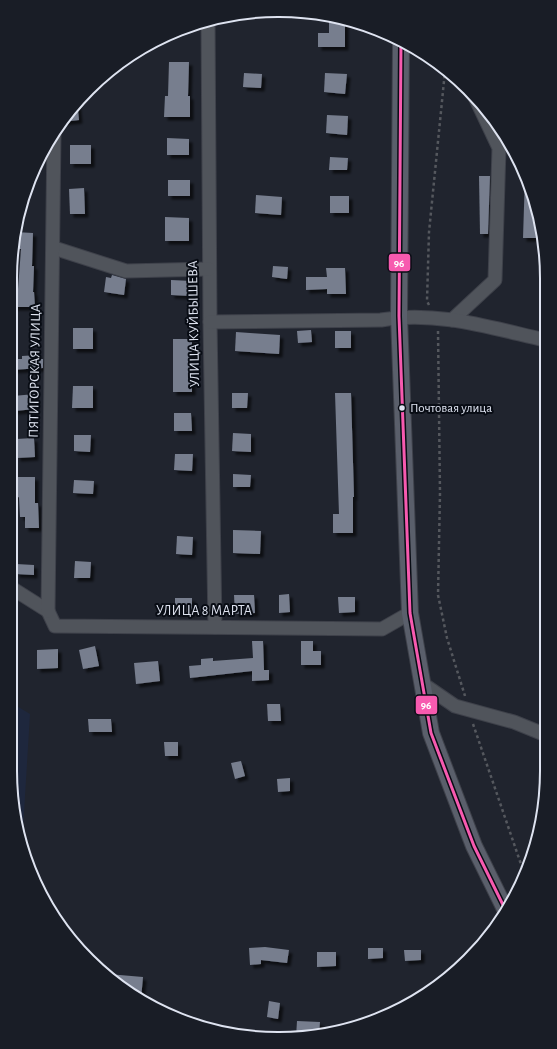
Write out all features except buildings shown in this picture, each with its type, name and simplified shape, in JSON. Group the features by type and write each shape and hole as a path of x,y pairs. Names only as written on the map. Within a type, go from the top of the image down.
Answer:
{"main road":[{"path":"401,48 400,316 410,613 431,733 474,846 503,905"}],"street":[{"name":"УЛИЦА КУЙБЫШЕВА","path":"208,27 209,269 215,627"},
{"path":"452,320 495,280 499,148 484,117"},
{"name":"ПЯТИГОРСКАЯ УЛИЦА","path":"48,611 52,267 54,248 54,145"},
{"path":"54,248 126,271 209,269"},
{"path":"210,322 381,320 400,316 452,320 540,339"},
{"name":"УЛИЦА 8 МАРТА","path":"17,591 48,611 55,626 382,629 410,613"},
{"path":"423,684 455,706 514,722 540,733"}],"path":[{"path":"444,76 429,232 427,301 438,327 440,493 438,595 448,638 469,710 522,866"}],"shaded area":[{"path":"17,706 30,714 23,827 19,805 17,770"}],"transit line":[{"name":"96","path":"401,48 399,316 410,613 431,733 474,846 503,905"}],"place":[{"name":"Почтовая улица","path":"402,408"}]}
